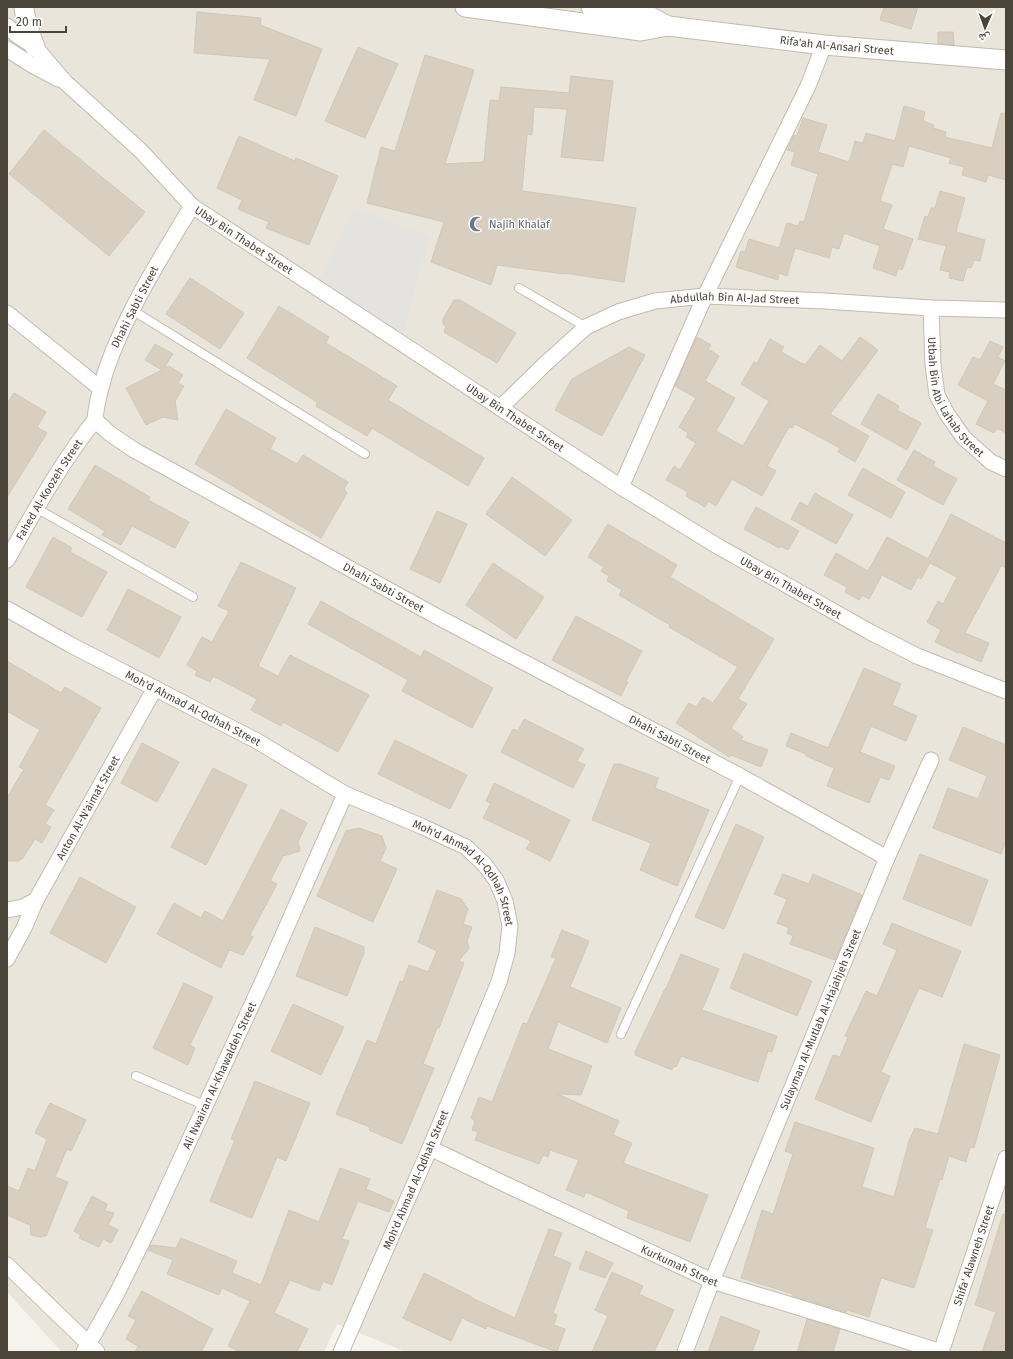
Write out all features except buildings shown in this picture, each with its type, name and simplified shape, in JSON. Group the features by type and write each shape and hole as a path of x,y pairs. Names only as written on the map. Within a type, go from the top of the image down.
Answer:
{"street":[{"path":"24,7 29,32 35,47"},
{"name":"Rifa'ah Al-Ansari Street","path":"465,7 641,31 668,26 824,45 1006,60"},
{"name":"Rifa'ah Al-Ansari Street","path":"591,7 649,16 668,26"},
{"name":"Ubay Bin Thabet Street","path":"7,26 18,36 35,47 65,82 140,150 192,206 621,487 719,547 870,632 917,656 1006,691"},
{"path":"621,487 705,296 808,86 824,45"},
{"name":"Ubay Bin Thabet Street","path":"7,49 32,65 65,82"},
{"name":"Dhahi Sabti Street","path":"192,206 158,260 115,343 100,388 96,405 95,420 109,433 134,450 436,616 740,776 887,858"},
{"name":"Abdullah Bin Al-Jad Street","path":"500,408 586,327 618,312 655,301 705,296 825,301 931,308 1006,310"},
{"name":"Utbah Bin Abi Lahab Street","path":"931,308 933,365 937,395 947,414 964,438 991,462 1006,469"},
{"path":"7,313 100,388"},
{"name":"Fahed Al-Koozeh Street","path":"7,560 59,470 80,438 95,420"},
{"name":"Moh'd Ahmad Al-Qdhah Street","path":"7,609 69,644 258,741 345,794 466,847 484,864 496,880 505,901 510,926 507,953 499,982 430,1148 341,1352"},
{"name":"Anton Al-N'aimat Street","path":"7,959 24,928 36,900 155,688"},
{"name":"Sulayman Al-Mutlab Al-Hajahjeh Street","path":"686,1352 712,1281 887,858 931,760"},
{"name":"Ali Nwairan Al-Khawaldeh Street","path":"90,1349 206,1106 345,794"},
{"path":"7,910 23,907 36,900"},
{"name":"Kurkumah Street","path":"430,1148 712,1281 941,1352"},
{"name":"Shifa' Alawneh Street","path":"941,1352 1006,1158"},
{"path":"7,1265 90,1349"}],"lane":[{"path":"519,288 586,327"},
{"path":"132,310 365,454"},
{"path":"36,508 193,597"},
{"path":"621,1034 740,776"},
{"path":"136,1076 206,1106"}],"shaded area":[{"path":"7,7 1006,7 1006,1352 406,1352 337,1324 324,1352 61,1352 7,1292"},
{"path":"354,208 429,236 404,334 319,281"}],"place":[{"name":"Najih Khalaf","path":"477,224"}]}
